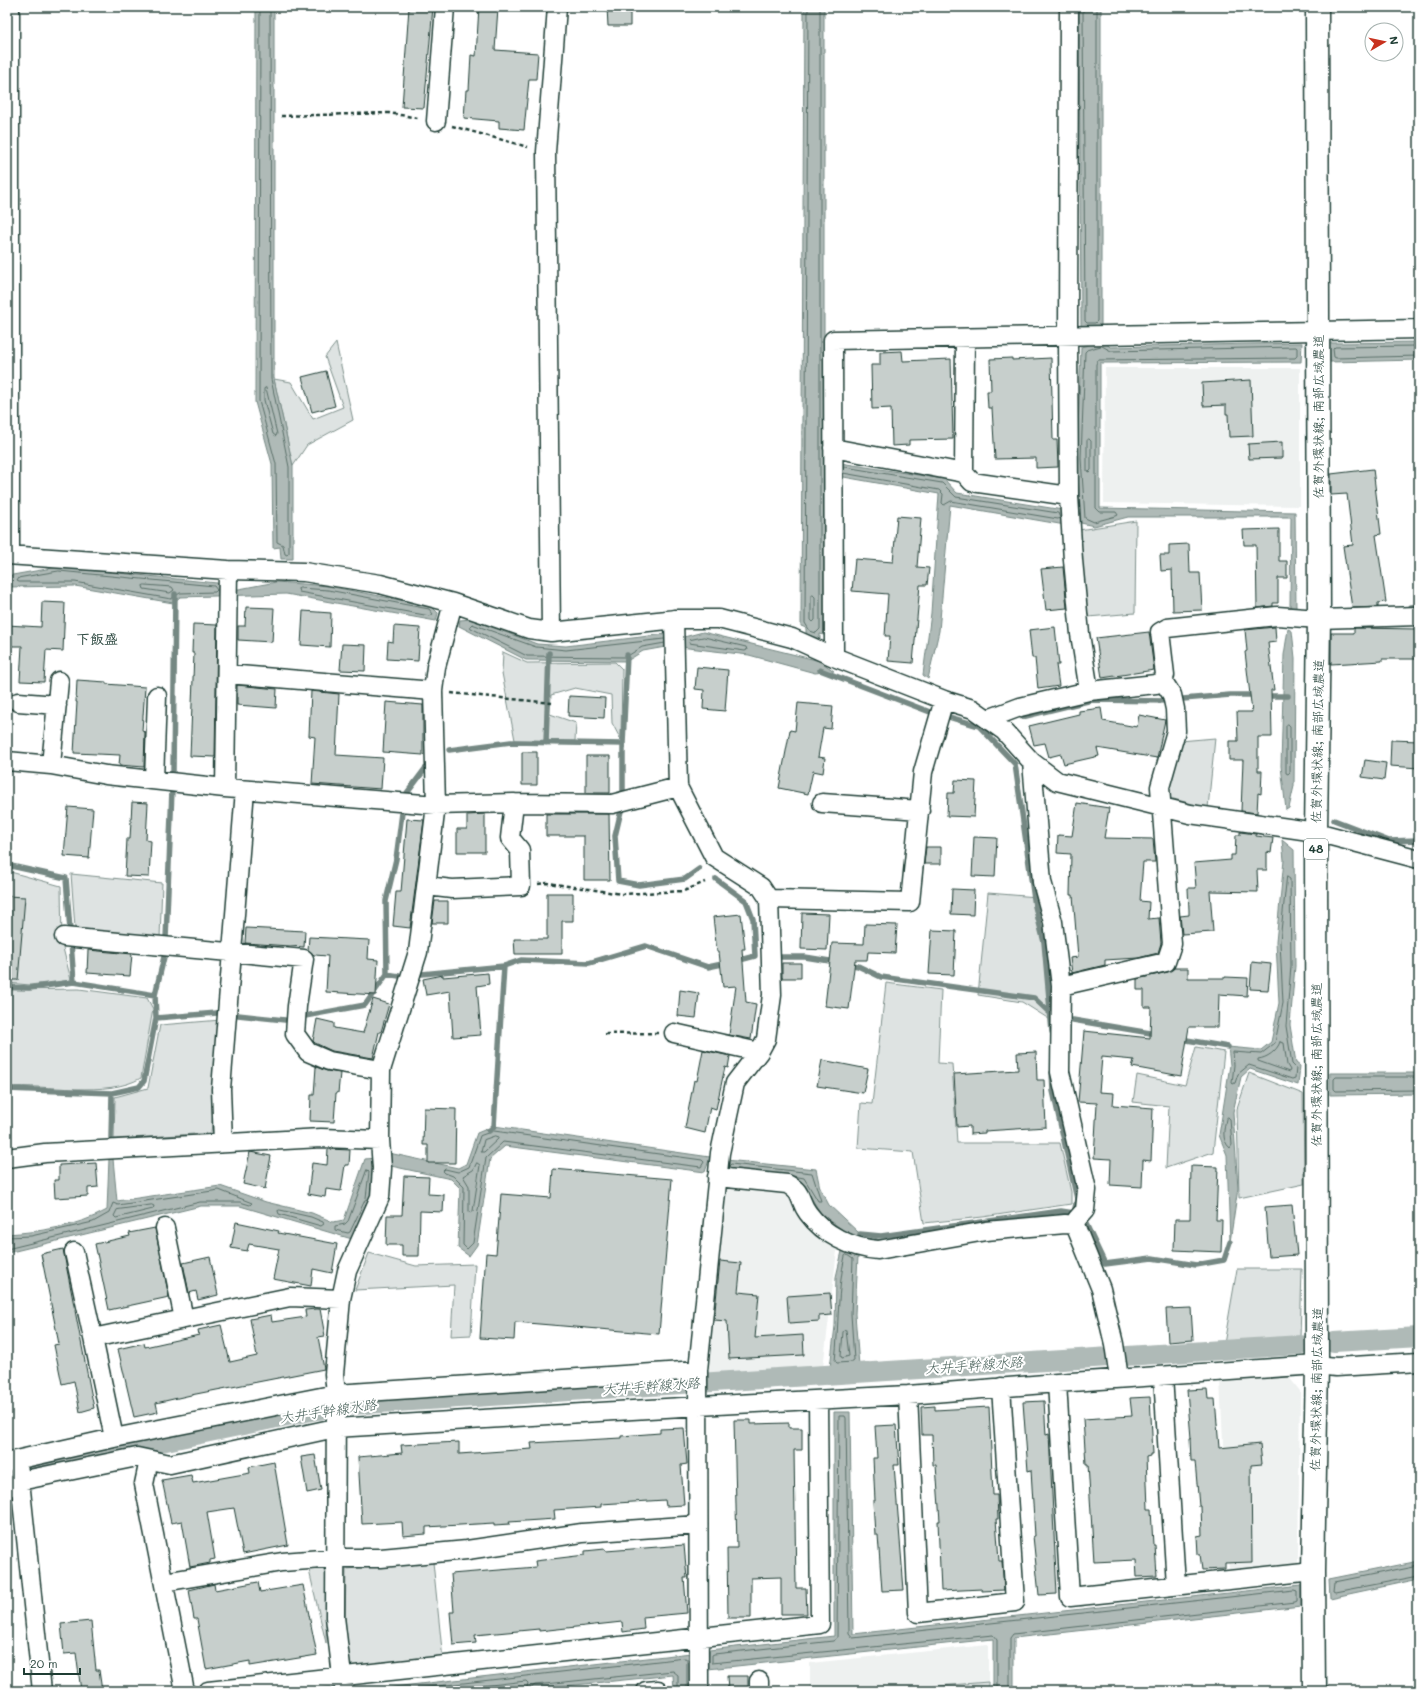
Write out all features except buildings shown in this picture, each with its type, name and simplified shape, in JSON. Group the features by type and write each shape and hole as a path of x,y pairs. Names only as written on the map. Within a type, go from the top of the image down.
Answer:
{"main road":[{"name":"佐賀外環状線; 南部広域農道","path":"1314,1691 1313,1571 1317,1365 1316,832 1319,618 1317,7"}],"street":[{"path":"10,7 9,555 228,585 304,572 380,584 453,603 529,629 551,632 674,634 719,619 792,638 834,657 944,700 973,709 1004,731 1032,762 1056,781 1190,814 1316,832 1419,859"},
{"path":"436,121 445,7"},
{"path":"551,632 546,152 557,7"},
{"path":"1069,7 1069,496 1080,634 1089,691"},
{"path":"834,657 833,340 1068,337 1419,329"},
{"path":"964,473 965,338"},
{"path":"833,448 964,473 972,482 1069,496"},
{"path":"225,788 228,585"},
{"path":"343,1684 335,1617 336,1394 334,1374 341,1298 347,1271 380,1197 382,1168 380,1140 381,1070 418,952 436,805 433,691 436,667 453,603"},
{"path":"1163,682 1166,675 1160,632 1167,628 1277,616 1319,618 1419,616"},
{"path":"674,634 678,787 714,857 761,887 769,899 772,995 766,1039 759,1052 735,1083 720,1153 717,1177 698,1370 699,1691"},
{"path":"227,674 433,691"},
{"path":"51,765 59,681"},
{"path":"988,719 1020,707 1089,691 1163,682"},
{"path":"1060,986 1166,962 1172,944 1160,788 1176,731 1175,709 1172,695 1163,682"},
{"path":"154,780 157,696"},
{"path":"769,899 910,902 923,772 944,700"},
{"path":"18,702 57,705"},
{"path":"7,761 51,765 106,775 225,788 436,805 514,803 612,804 678,787"},
{"path":"1032,762 1042,882 1053,922 1060,986 1060,1072 1087,1190 1085,1210 1077,1219 1076,1226 1101,1289 1114,1344 1118,1371"},
{"path":"222,1143 221,1089 245,790"},
{"path":"427,886 452,889 521,886 520,850 510,838 514,803"},
{"path":"822,803 920,810"},
{"path":"69,937 304,960 297,1006 295,1034 308,1052 329,1061 381,1070"},
{"path":"674,1033 759,1052"},
{"path":"7,1158 45,1153 321,1138 380,1140"},
{"path":"717,1177 787,1184 797,1190 808,1213 829,1234 865,1249 878,1250 986,1231 1065,1224 1076,1226"},
{"path":"165,1228 184,1319"},
{"path":"74,1252 114,1438"},
{"path":"93,1338 290,1297 341,1298"},
{"path":"14,1484 137,1457 170,1464 335,1422 699,1399 818,1400 908,1395 1057,1383 1118,1371 1163,1376 1317,1365 1336,1367 1419,1362"},
{"path":"42,1691 12,1461 114,1438 336,1394 698,1370"},
{"path":"1163,1376 1176,1585"},
{"path":"1057,1383 1070,1597 1313,1571"},
{"path":"908,1395 918,1613 1015,1602 1002,1387"},
{"path":"208,1691 343,1684 699,1637 820,1624 818,1400"},
{"path":"149,1460 144,1484 185,1691"},
{"path":"164,1582 282,1562 335,1558 381,1558 467,1550 582,1533 698,1526"},
{"path":"646,1691 658,1691"}],"path":[{"path":"281,116 389,113 436,121 546,152"},
{"path":"433,691 552,703"},
{"path":"521,886 548,883 622,894 684,891 704,882"},
{"path":"605,1034 674,1033"}],"shaded area":[{"path":"336,343 353,420 307,445 293,466 274,379 291,382 313,419 343,407 325,357"},
{"path":"1105,368 1300,368 1300,506 1104,503"},
{"path":"1136,521 1135,613 1088,617 1079,530"},
{"path":"503,652 527,663 615,662 622,669 621,740 612,723 611,695 575,688 551,695 550,714 576,723 575,741 515,740 502,673"},
{"path":"1215,738 1208,808 1166,797 1180,741"},
{"path":"7,871 61,886 62,944 71,980 30,985 7,983"},
{"path":"71,874 162,883 160,938 75,928"},
{"path":"988,893 1037,897 1055,1000 1049,1019 1022,1002 978,995"},
{"path":"886,983 941,990 938,1063 952,1064 957,1143 1060,1143 1071,1192 1071,1204 983,1217 924,1223 913,1152 858,1148 861,1103 872,1104"},
{"path":"79,989 147,998 153,1009 141,1078 127,1084 94,1089 7,1087 7,990"},
{"path":"221,1020 211,1133 114,1139 115,1097 148,1088 160,1025"},
{"path":"1196,1047 1224,1052 1213,1152 1166,1168 1169,1106 1133,1102 1137,1075 1185,1085"},
{"path":"1249,1073 1303,1094 1304,1184 1239,1198 1237,1109"},
{"path":"723,1184 790,1190 806,1225 838,1242 823,1368 708,1375"},
{"path":"369,1253 416,1266 475,1264 471,1335 451,1336 454,1285 355,1290"},
{"path":"1237,1269 1302,1269 1300,1338 1224,1344"},
{"path":"1288,1376 1300,1391 1298,1562 1229,1571 1220,1379"},
{"path":"433,1562 443,1660 351,1670 345,1626 346,1569"},
{"path":"308,1566 321,1566 327,1576 326,1643"},
{"path":"988,1645 988,1682 914,1688 914,1691 810,1691 810,1663"},
{"path":"988,1682 988,1691 914,1691 914,1688"}],"water":[{"path":"256,7 274,7 274,379 293,466 293,559 281,559 280,547 273,548 272,464 255,402"},
{"path":"804,7 824,7 824,635 820,634 820,639 806,634 806,628 801,626"},
{"path":"1079,7 1101,7 1101,327 1081,327"},
{"path":"1103,341 1110,347 1302,343 1301,362 1100,363 1100,508 1295,512 1296,609 1290,607 1291,517 1128,517 1094,526 1081,523 1077,458 1081,347"},
{"path":"1419,342 1419,360 1330,362 1329,343"},
{"path":"840,463 944,479 957,493 1063,510 1065,525 950,505 939,631 928,679 923,675 931,613 939,494 838,476"},
{"path":"58,567 217,583 221,589 239,589 276,582 328,586 431,606 438,613 436,621 286,594 180,597 173,603 75,586 7,587 7,576"},
{"path":"470,619 537,644 566,646 666,634 669,638 684,637 703,632 820,661 834,671 815,673 749,655 671,646 643,651 627,661 526,660 459,626 460,620"},
{"path":"1288,629 1292,631 1295,658 1294,786 1289,808 1286,810 1281,766 1284,655"},
{"path":"1282,840 1294,850 1295,966 1290,1025 1296,1063 1300,1066 1298,1085 1250,1069 1241,1077 1233,1112 1238,1188 1230,1242 1227,1155 1219,1135 1230,1065 1228,1047 1261,1050 1271,1042 1279,1003 1276,942 1284,860"},
{"path":"1330,1073 1419,1073 1419,1094 1330,1095"},
{"path":"494,1126 710,1157 705,1172 505,1146 490,1159 477,1245 469,1256 458,1248 460,1188 451,1179 391,1166 389,1153 458,1168 466,1164 477,1133"},
{"path":"375,1158 370,1199 352,1239 240,1206 201,1206 7,1253 7,1234 32,1232 71,1224 96,1216 107,1210 109,1159 113,1159 117,1201 220,1186 266,1202 312,1213 333,1222 344,1220 365,1159"},
{"path":"726,1160 816,1169 820,1188 829,1205 858,1232 883,1241 876,1243 847,1233 821,1214 801,1181 725,1172"},
{"path":"843,1247 858,1256 855,1314 859,1366 830,1368 835,1326 836,1277"},
{"path":"834,1412 850,1412 853,1634 1301,1585 1301,1606 1014,1638 1014,1691 993,1691 993,1639 708,1669 709,1650 834,1636"},
{"path":"1419,1561 1419,1579 1330,1598 1329,1579"},
{"path":"691,1653 691,1691 674,1691 673,1675 516,1691 358,1691"}],"waterway":[{"path":"173,774 175,594"},
{"path":"1411,607 1419,606"},
{"path":"546,743 549,653"},
{"path":"623,791 623,744 627,655"},
{"path":"820,670 930,712"},
{"path":"1183,699 1230,695 1256,695"},
{"path":"1265,696 1288,696"},
{"path":"1022,717 1092,700 1169,701"},
{"path":"949,717 979,726 1015,764 1035,906 1044,942 1052,1032"},
{"path":"449,750 511,742 623,744"},
{"path":"407,793 425,769"},
{"path":"166,939 172,790"},
{"path":"621,811 615,836 618,881 639,885 685,879 699,869"},
{"path":"387,974 386,901 396,859 402,813"},
{"path":"1334,820 1389,841 1419,840"},
{"path":"7,863 11,866 66,878 74,982 155,995 156,1018"},
{"path":"716,879 746,901 753,919 755,956 736,961"},
{"path":"422,974 504,966 521,960 589,963 646,946 708,967 727,963"},
{"path":"155,995 164,957"},
{"path":"778,957 805,957 836,962"},
{"path":"848,964 858,966 881,977 1034,998 1051,1014"},
{"path":"489,1131 494,1126 504,966"},
{"path":"305,1016 365,1005 387,974 399,976"},
{"path":"7,987 29,988 74,982"},
{"path":"7,1089 112,1093 139,1087 144,1081 156,1018 217,1013"},
{"path":"238,1015 285,1020"},
{"path":"1073,1020 1156,1034"},
{"path":"1181,1039 1228,1047"},
{"path":"860,1234 881,1236 1061,1211 1074,1213 1077,1199 1053,1091 1052,1073"},
{"path":"111,1138 112,1093"},
{"path":"1086,1224 1105,1264 1152,1258 1196,1265 1224,1260 1230,1242"},
{"name":"大井手幹線水路","path":"1334,1342 1419,1337"},
{"name":"大井手幹線水路","path":"7,1474 316,1410 350,1405 1301,1345"}],"district":[{"name":"下飯盛","path":"97,639"}]}
